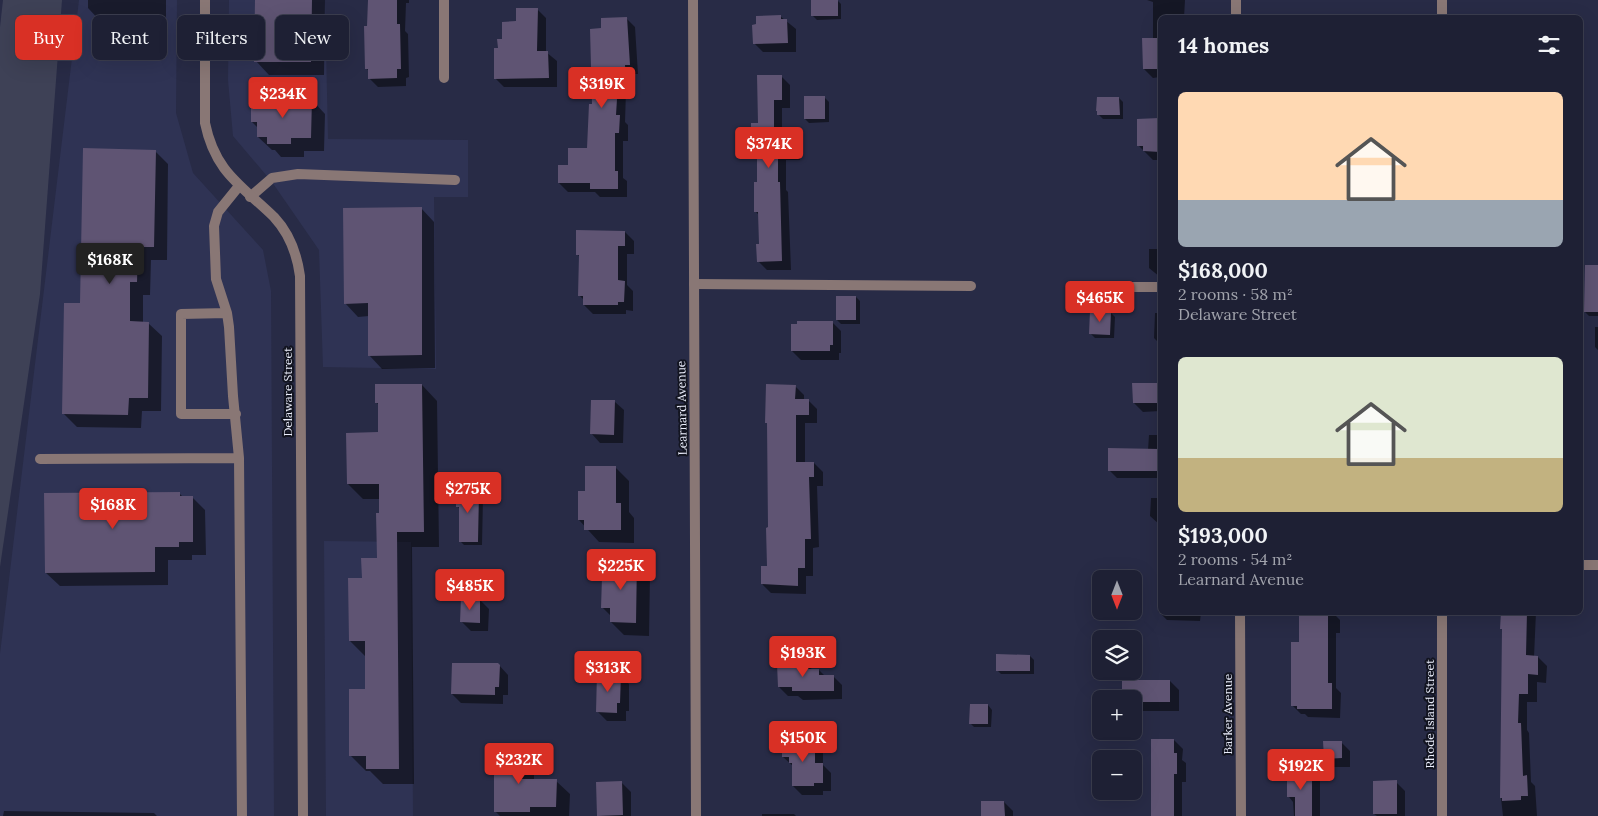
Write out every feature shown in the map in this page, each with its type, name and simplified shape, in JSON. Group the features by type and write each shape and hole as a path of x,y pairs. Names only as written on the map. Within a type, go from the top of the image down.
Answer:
{"street":[{"name":"Delaware Street","path":"205,0 205,124 209,142 215,156 224,169 250,197 274,218 285,232 293,246 300,276 303,816"},
{"path":"444,0 444,78"},
{"name":"Learnard Avenue","path":"693,0 696,816"},
{"path":"1236,0 1236,15"},
{"path":"1442,0 1442,15"},
{"path":"250,197 272,178 298,174 455,180"},
{"path":"239,186 218,212 214,226 216,279 227,313 239,458 242,816"},
{"path":"694,284 971,286"},
{"path":"1111,288 1158,286"},
{"path":"227,313 181,314 181,414 236,414"},
{"path":"40,459 239,458"},
{"path":"1583,565 1598,565"},
{"name":"Barker Avenue","path":"1240,615 1241,816"},
{"name":"Rhode Island Street","path":"1442,615 1442,816"}],"shaded area":[{"path":"3,0 62,0 61,15 15,15 15,60 58,60 40,294 0,567 0,27"},
{"path":"79,0 177,0 176,113 193,173 263,250 271,291 274,816 0,816 0,654 72,60 82,60 82,15 77,15"},
{"path":"229,0 325,0 325,15 275,15 275,60 326,60 328,139 468,140 468,197 434,197 436,369 323,367 319,250 272,182 233,136 228,60 265,60 265,15 229,15"},
{"path":"324,541 411,542 413,816 326,816"}],"building":[{"path":"255,0 312,0 312,15 275,15 275,60 311,60 311,62 254,62 254,60 265,60 265,15 255,15"},
{"path":"368,0 397,0 397,24 400,24 401,69 397,69 397,78 368,79 368,69 365,69 364,26 367,26"},
{"path":"811,0 838,0 838,16 811,16"},
{"path":"516,8 538,8 537,51 548,51 549,78 494,79 494,48 498,48 497,39 502,39 502,22 516,21"},
{"path":"781,15 781,19 787,19 788,43 753,44 752,25 756,24 756,16"},
{"path":"627,17 630,65 625,65 626,82 618,83 616,115 620,115 619,133 615,133 615,171 618,171 618,189 590,189 590,183 558,183 558,165 568,165 568,148 587,148 589,104 592,104 590,29 601,28 601,18"},
{"path":"1142,38 1158,38 1158,69 1143,69"},
{"path":"757,75 782,75 782,100 774,100 774,131 791,131 791,151 778,151 782,261 757,262 756,244 759,244 758,212 754,212 754,182 757,182 757,150 751,150 751,123 758,123"},
{"path":"804,96 825,96 825,119 804,119"},
{"path":"1097,97 1119,97 1120,115 1097,115"},
{"path":"258,98 312,99 311,138 291,138 291,144 267,144 267,137 257,137 257,122 251,122 251,107 257,107"},
{"path":"1158,118 1158,152 1143,151 1143,146 1137,146 1137,119"},
{"path":"83,148 156,150 154,247 138,247 137,282 130,282 130,321 149,322 148,398 129,398 128,415 62,414 64,303 80,303"},
{"path":"422,207 422,355 368,356 368,303 344,304 343,208"},
{"path":"576,230 625,231 625,246 618,246 618,280 625,281 624,302 618,302 618,305 583,305 583,296 578,296 579,255 576,255"},
{"path":"1585,265 1598,265 1598,312 1584,312"},
{"path":"836,296 856,296 856,320 836,320"},
{"path":"1090,311 1111,312 1110,335 1089,334"},
{"path":"797,321 833,321 833,345 830,345 830,351 791,351 791,324 797,324"},
{"path":"1132,383 1158,383 1158,403 1133,403"},
{"path":"375,384 422,384 424,532 397,532 399,769 366,769 366,756 349,756 349,689 365,689 365,641 349,641 348,578 362,578 361,558 377,558 376,513 379,513 379,484 347,484 346,433 378,432 378,403 375,403"},
{"path":"766,384 796,385 795,399 809,399 809,415 796,415 796,462 814,462 814,477 809,477 811,539 805,539 805,568 798,568 798,586 761,584 761,566 767,566 766,528 768,527 767,423 765,423"},
{"path":"591,400 615,400 614,435 590,434"},
{"path":"1108,448 1158,449 1158,471 1108,471"},
{"path":"585,466 616,466 616,503 621,503 621,530 584,530 584,520 578,520 578,491 585,491"},
{"path":"456,488 476,489 476,493 479,493 478,542 459,542 459,507 456,507"},
{"path":"180,492 180,496 193,496 193,542 179,542 179,547 155,547 155,572 45,573 44,493"},
{"path":"611,560 637,560 636,623 610,622 610,608 601,608 602,577 610,577"},
{"path":"461,598 480,599 480,623 460,622"},
{"path":"1299,615 1328,615 1328,683 1332,683 1332,709 1297,709 1297,706 1291,706 1291,642 1299,642"},
{"path":"1501,615 1527,615 1526,655 1538,656 1538,675 1528,674 1528,694 1519,694 1518,723 1521,723 1523,776 1527,775 1528,796 1521,796 1521,800 1502,801 1502,798 1500,798 1502,629 1500,629"},
{"path":"996,654 1030,655 1030,671 996,671"},
{"path":"789,660 803,660 803,664 808,663 808,669 819,669 819,675 834,675 834,691 792,691 792,687 778,687 777,664 789,664"},
{"path":"452,663 498,663 500,665 499,687 495,687 495,695 451,694"},
{"path":"597,673 621,674 620,703 617,703 617,713 596,712"},
{"path":"1122,680 1170,680 1170,702 1142,702 1142,690 1122,690"},
{"path":"970,704 988,704 988,724 969,724"},
{"path":"1151,739 1174,739 1174,753 1177,753 1177,774 1174,774 1174,816 1151,816"},
{"path":"791,740 815,740 815,763 823,763 823,783 814,783 814,786 792,786 792,763 789,763 789,757 782,757 782,742 791,742"},
{"path":"1323,741 1342,741 1342,758 1324,759"},
{"path":"494,749 521,749 521,779 557,779 556,807 530,807 530,812 494,812"},
{"path":"1312,769 1312,816 1295,816 1295,797 1287,797 1287,770"},
{"path":"1397,780 1397,814 1373,814 1373,781"},
{"path":"622,781 623,815 597,816 596,782"},
{"path":"981,801 1004,801 1005,816 981,816"}]}
